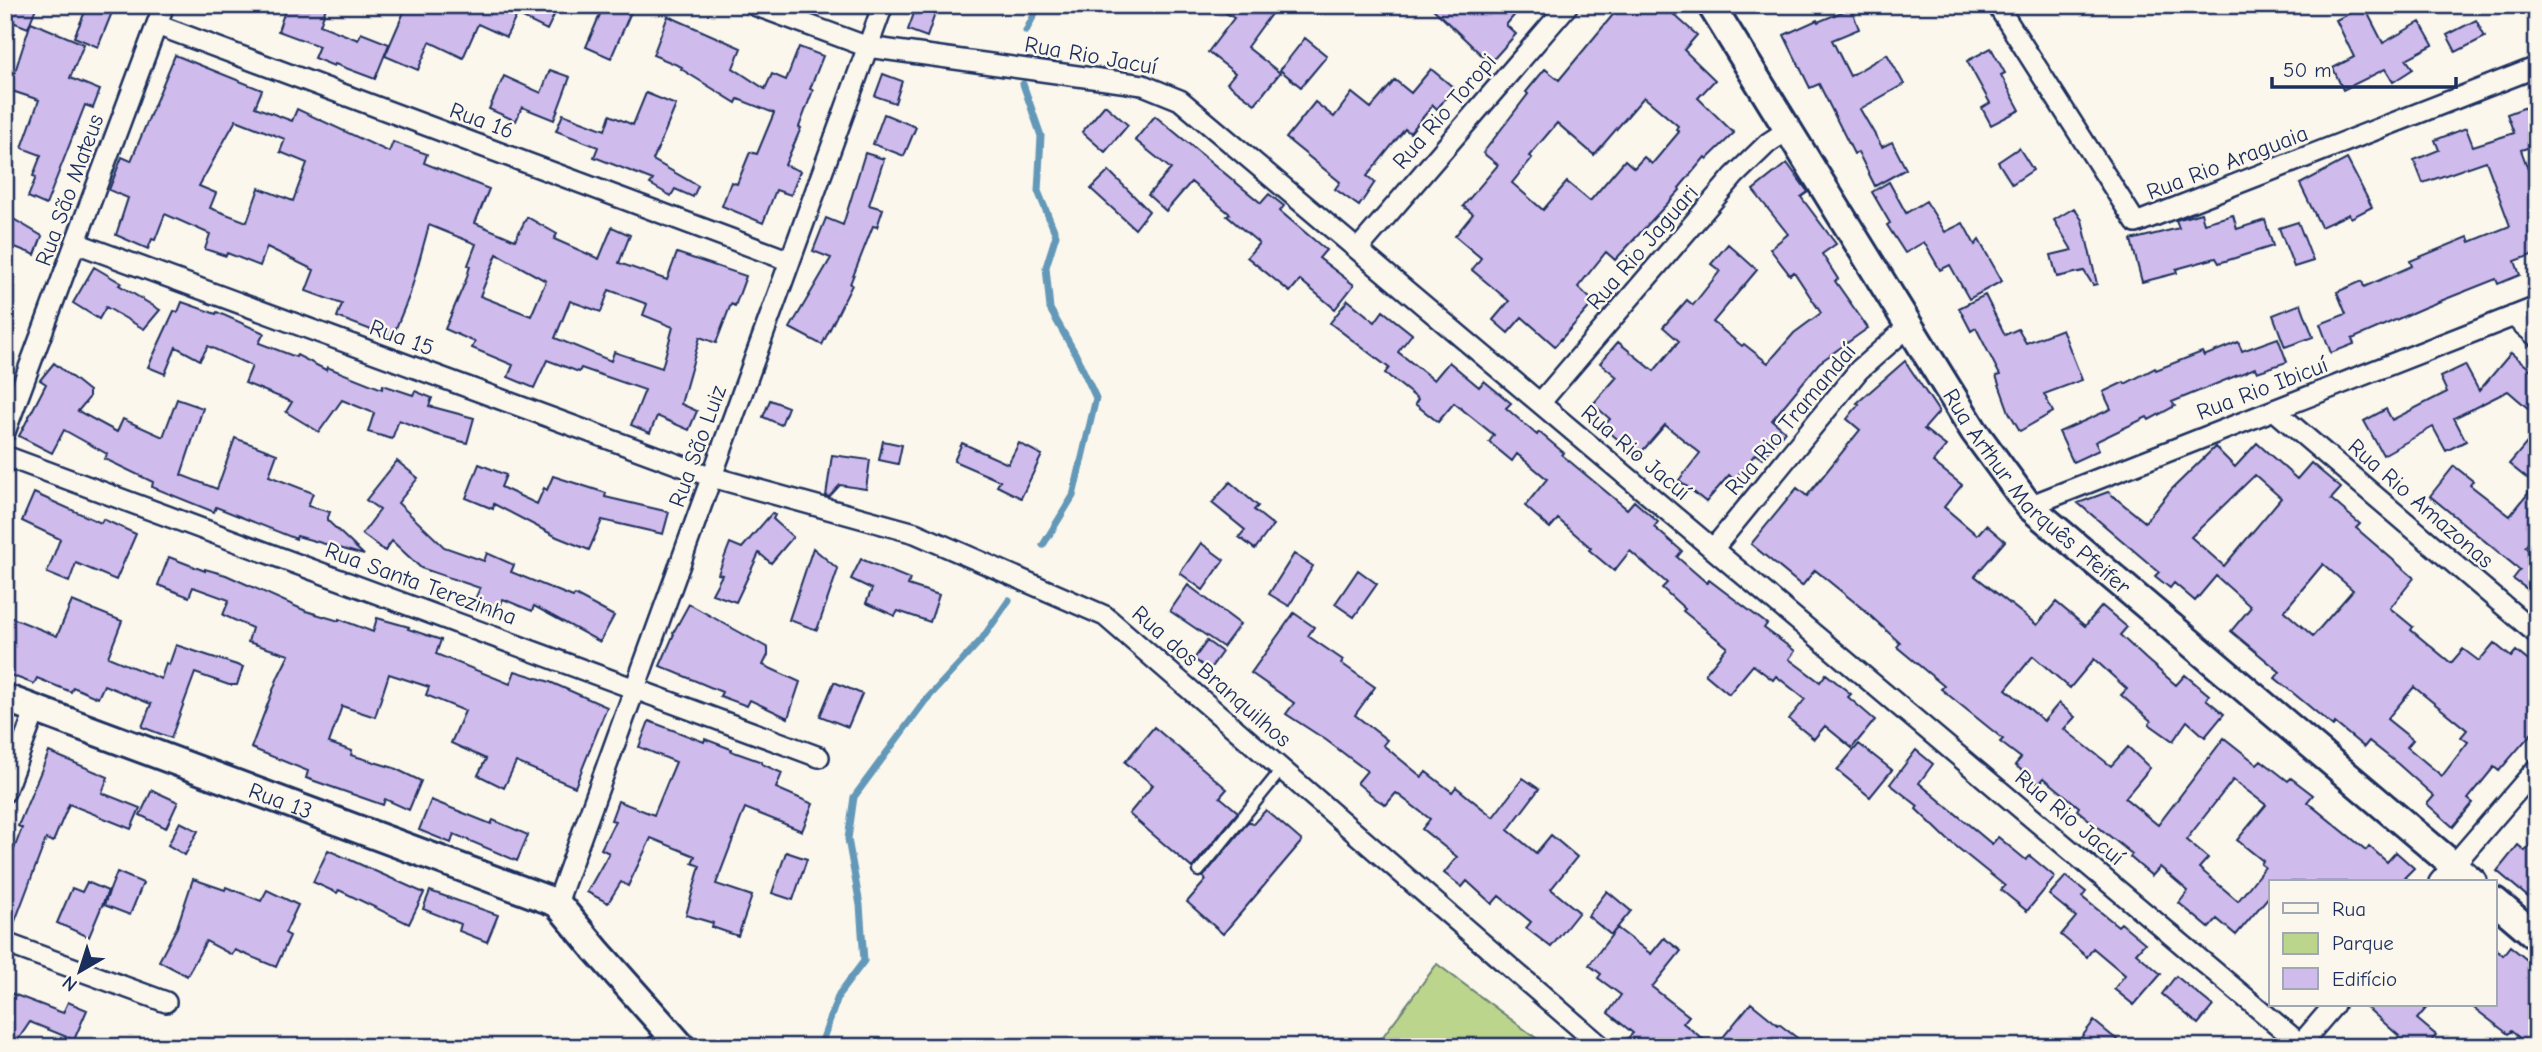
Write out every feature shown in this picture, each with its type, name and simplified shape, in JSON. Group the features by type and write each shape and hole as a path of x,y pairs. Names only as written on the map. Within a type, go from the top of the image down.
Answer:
{"street":[{"name":"Rua São Mateus","path":"5,432 164,5"},
{"name":"Rua Rio Jacuí","path":"754,5 868,47 1143,85 1180,100 2301,1046"},
{"name":"Rua São Luiz","path":"557,902 883,5"},
{"name":"Rua Rio Toropi","path":"1358,249 1568,5"},
{"name":"Rua Arthur Marquês Pfeifer","path":"1711,5 1974,431 2029,506 2455,877"},
{"name":"Rua Rio Araguaia","path":"1997,5 2136,223 2537,67"},
{"name":"Rua 16","path":"157,25 790,261"},
{"name":"Rua Rio Jaguari","path":"1540,403 1734,176 1768,143 1788,130"},
{"name":"Rua 15","path":"76,243 712,477"},
{"name":"Rua Rio Ibicuí","path":"2029,506 2537,307"},
{"path":"2513,316 2537,337"},
{"name":"Rua Rio Tramandaí","path":"1713,549 1859,370 1909,326"},
{"name":"Rua Rio Amazonas","path":"2274,410 2537,634"},
{"name":"Rua Santa Terezinha","path":"5,456 819,757"},
{"name":"Rua dos Branquilhos","path":"712,477 915,533 1105,616 1602,1047"},
{"name":"Rua 13","path":"5,698 557,902"},
{"path":"5,792 36,709"},
{"path":"2455,877 2537,768"},
{"path":"557,902 671,1044"},
{"path":"2496,902 2537,937"},
{"path":"5,943 166,1002"},
{"path":"2301,1046 2333,1006"}],"lane":[{"path":"1199,871 1282,769"}],"green space":[{"path":"1437,964 1548,1047 1375,1047"}],"building":[{"path":"5,5 37,5 28,28 5,19"},
{"path":"88,5 115,5 98,47 74,37"},
{"path":"287,5 327,5 320,25 358,40 361,33 389,44 375,79 314,58 319,46 278,31"},
{"path":"407,5 559,5 547,30 517,15 506,37 478,24 463,58 430,42 418,70 385,56"},
{"path":"604,5 634,5 611,58 586,47"},
{"path":"917,5 938,5 927,37 908,30"},
{"path":"1213,5 1259,5 1271,14 1247,47 1280,73 1255,104 1227,83 1235,73 1208,52 1234,18"},
{"path":"1429,5 1523,5 1506,25 1516,34 1490,63"},
{"path":"1621,5 1663,5 1697,35 1684,50 1715,80 1698,98 1734,133 1707,159 1705,157 1680,190 1615,260 1606,252 1578,287 1594,302 1555,346 1522,317 1508,333 1493,320 1509,301 1472,270 1481,258 1455,236 1473,214 1463,206 1498,165 1483,153 1545,69 1559,80","holes":["1644,97 1678,126 1676,129 1679,132 1652,164 1644,157 1634,168 1625,160 1590,201 1567,182 1543,210 1512,183 1532,158 1529,156 1557,123 1594,155"]},
{"path":"2364,6 2383,43 2420,22 2433,45 2406,59 2413,69 2393,82 2385,69 2343,90 2333,68 2354,57 2336,20"},
{"path":"1851,8 1859,29 1832,40 1850,76 1887,54 1904,84 1860,109 1882,147 1892,142 1906,169 1875,186 1858,152 1854,154 1819,84 1810,88 1784,35"},
{"path":"668,16 741,48 733,68 765,89 772,74 786,80 799,47 823,56 810,89 813,90 799,127 801,128 785,165 800,171 791,195 776,190 763,223 722,206 731,182 737,184 750,152 757,154 774,113 738,99 736,103 681,69 682,67 653,55"},
{"path":"2476,20 2485,37 2456,52 2447,35"},
{"path":"31,22 84,44 70,78 100,90 93,108 85,105 46,205 28,197 41,155 22,148 39,100 9,90"},
{"path":"1305,38 1327,56 1301,87 1280,70"},
{"path":"1991,48 2005,73 2001,75 2020,110 1991,125 1982,108 1990,103 1967,61"},
{"path":"175,55 262,90 255,107 292,121 297,109 389,152 393,142 427,154 424,163 489,189 475,223 515,240 527,217 557,234 554,239 599,259 612,227 630,235 619,263 667,280 677,253 746,276 735,306 731,304 716,343 700,337 681,404 697,411 689,430 657,416 650,433 631,425 645,390 581,368 579,372 547,360 534,388 508,377 513,365 472,348 475,342 445,329 466,280 476,244 429,225 410,294 392,338 337,317 342,304 306,291 314,270 267,247 260,266 227,253 226,256 205,249 210,234 165,214 155,240 152,239 148,249 116,235 128,198 109,190 122,157 131,161","holes":["236,120 285,139 280,152 307,163 293,201 259,188 247,222 210,208 216,193 199,186","497,254 546,281 531,316 480,296","609,290 647,304 643,315 673,327 662,368 614,352 611,361 555,338 570,301 601,312"]},
{"path":"1431,69 1454,88 1437,109 1433,105 1410,133 1405,129 1367,176 1375,182 1359,206 1335,189 1340,182 1286,138 1315,102 1334,117 1352,93 1371,108 1395,80 1411,93"},
{"path":"550,70 570,77 554,120 522,107 516,121 489,109 504,76 541,93"},
{"path":"883,74 902,81 895,103 875,96"},
{"path":"646,93 676,105 653,160 698,186 693,197 675,189 671,196 650,184 653,180 594,157 598,147 556,131 563,114 605,130 610,115 633,125"},
{"path":"2537,103 2537,145 2521,150 2537,194 2537,253 2515,261 2520,275 2498,284 2496,279 2423,308 2352,339 2354,344 2331,353 2320,324 2346,314 2337,292 2362,281 2364,287 2412,266 2410,261 2468,237 2470,242 2510,226 2486,161 2423,183 2414,160 2439,150 2435,140 2466,128 2473,146 2514,133 2507,114"},
{"path":"1105,105 1128,125 1105,152 1082,132"},
{"path":"884,114 916,127 904,156 873,144"},
{"path":"1155,116 1261,203 1269,194 1284,206 1280,211 1326,250 1319,258 1354,285 1335,309 1300,280 1290,292 1247,257 1259,243 1227,216 1230,214 1191,182 1166,211 1148,195 1171,169 1135,140"},
{"path":"2019,148 2033,170 2012,184 1998,162"},
{"path":"865,153 884,159 869,205 883,209 877,227 873,226 850,284 852,285 822,345 790,328 831,258 813,251 826,218 843,225"},
{"path":"2347,159 2372,207 2351,218 2349,214 2321,227 2300,184"},
{"path":"1787,163 1808,192 1801,197 1836,244 1822,254 1838,279 1835,281 1868,328 1819,363 1772,420 1785,431 1762,459 1755,454 1734,480 1729,475 1706,502 1679,480 1700,453 1665,425 1638,456 1603,427 1610,419 1593,404 1617,377 1600,363 1618,342 1654,371 1679,341 1663,327 1687,300 1693,305 1720,271 1711,264 1728,244 1757,270 1713,322 1742,346 1744,344 1768,363 1794,333 1821,313 1794,272 1790,275 1770,249 1788,234 1753,190"},
{"path":"1109,171 1149,211 1135,229 1091,189"},
{"path":"1889,182 1906,213 1926,201 1945,232 1963,223 1975,245 1979,240 2002,281 1969,299 1950,265 1940,270 1924,242 1905,253 1887,225 1890,223 1872,192"},
{"path":"2074,208 2082,220 2097,284 2093,285 2084,271 2057,277 2051,255 2072,250 2054,220"},
{"path":"2201,213 2204,223 2233,215 2237,229 2265,220 2273,246 2219,263 2216,258 2176,269 2177,273 2142,282 2131,240 2179,228 2176,220"},
{"path":"5,214 42,236 35,255 5,243"},
{"path":"2298,222 2313,261 2294,267 2279,228"},
{"path":"94,267 160,310 144,329 106,307 99,319 73,303"},
{"path":"1985,295 2005,335 2018,329 2026,343 2062,329 2082,380 2044,394 2053,412 2020,431 2009,412 1996,376 2000,375 1976,328 1971,331 1959,308"},
{"path":"1348,300 1375,322 1383,311 1412,334 1398,352 1434,380 1449,362 1479,387 1484,381 1511,403 1506,408 1537,435 1539,432 1564,453 1562,455 1627,509 1634,501 1658,522 1654,527 1682,551 1677,557 1707,583 1709,580 1767,624 1764,628 1795,651 1789,659 1820,682 1826,674 1851,694 1848,697 1875,720 1852,748 1825,726 1814,739 1789,719 1805,699 1776,676 1773,680 1753,665 1729,694 1705,674 1727,647 1683,611 1685,609 1662,588 1667,583 1630,551 1614,571 1558,519 1550,528 1525,506 1547,479 1517,454 1512,461 1489,442 1494,435 1454,403 1438,422 1415,404 1418,399 1385,373 1389,368 1330,323"},
{"path":"182,302 216,314 217,312 264,333 259,343 296,357 297,355 326,370 327,367 382,389 383,385 413,395 415,391 432,398 429,406 474,418 467,443 399,420 392,439 368,432 374,413 342,400 319,432 286,412 292,402 245,383 252,366 208,346 200,360 176,347 165,374 148,367 174,311 178,312"},
{"path":"2301,304 2313,337 2285,347 2273,315"},
{"path":"2278,338 2287,362 2257,372 2255,368 2172,402 2175,406 2149,420 2147,417 2095,442 2099,450 2073,462 2059,432 2111,409 2103,392 2155,368 2156,370 2202,352 2204,356 2238,342 2242,351"},
{"path":"2511,353 2537,375 2537,416 2508,391 2454,418 2466,441 2446,451 2433,427 2383,455 2364,421 2386,409 2392,420 2447,392 2440,377 2465,365 2479,391"},
{"path":"1905,361 1939,412 1924,429 1946,446 1933,462 1962,485 1944,507 1977,535 1986,525 2005,541 1975,576 2037,625 2056,602 2085,626 2102,606 2127,627 2120,635 2146,659 2176,685 2185,675 2209,695 2206,699 2224,714 2205,737 2187,721 2173,741 2149,724 2151,721 2121,695 2127,689 2094,659 2070,688 2033,656 2006,689 2044,721 2059,703 2075,717 2064,729 2111,766 2128,747 2150,768 2125,798 2158,825 2224,738 2257,764 2261,760 2288,781 2291,778 2313,795 2307,802 2366,850 2369,846 2387,862 2396,852 2414,868 2405,877 2409,880 2269,880 2269,896 2236,935 2217,919 2209,928 2179,903 2188,891 2160,867 2152,876 2130,857 2132,854 2077,810 2079,807 2044,778 2039,784 2015,765 2021,758 2000,742 2003,739 1941,689 1944,686 1897,647 1900,643 1863,609 1815,570 1802,586 1751,544 1797,488 1807,496 1860,430 1847,419 1859,404 1857,403","holes":["2233,780 2266,805 2237,840 2263,861 2261,864 2265,867 2238,901 2199,868 2208,858 2186,840"]},
{"path":"54,363 89,391 89,398 78,411 117,432 123,419 163,437 177,399 203,408 181,475 217,489 235,438 277,454 269,476 313,493 308,506 330,512 327,520 364,555 297,536 296,539 216,507 214,512 152,487 153,482 105,459 107,454 64,430 52,453 19,436 46,384 40,380"},
{"path":"770,400 788,407 781,425 763,417"},
{"path":"2537,431 2537,532 2525,547 2533,553 2537,548 2537,596 2513,579 2520,570 2430,496 2454,466 2473,481 2470,485 2510,516 2535,485 2509,464"},
{"path":"883,441 902,445 898,464 879,460"},
{"path":"962,443 1008,464 1019,443 1042,455 1021,498 997,486 1000,481 954,461"},
{"path":"2257,443 2297,479 2311,463 2341,488 2331,499 2360,524 2356,528 2414,578 2390,608 2413,627 2411,630 2451,663 2463,649 2479,661 2494,643 2511,657 2516,651 2537,668 2537,727 2499,771 2494,767 2468,799 2473,803 2453,827 2427,804 2434,796 2398,764 2369,741 2364,747 2335,723 2333,726 2275,678 2280,672 2231,631 2251,607 2216,576 2195,601 2174,583 2170,588 2155,576 2159,572 2078,503 2108,492 2145,522 2171,490 2215,447 2235,467","holes":["2255,475 2281,498 2224,566 2191,537","2323,564 2353,590 2313,636 2284,611","2414,687 2467,730 2461,737 2468,742 2442,776 2407,747 2413,740 2387,719"]},
{"path":"832,455 870,460 866,489 840,485 829,497 826,496"},
{"path":"397,461 418,478 398,503 444,547 484,561 487,553 514,565 511,572 573,597 575,595 614,616 600,642 534,606 532,611 503,599 497,614 473,604 480,588 421,568 392,541 385,551 362,534 380,510 366,500"},
{"path":"479,464 506,475 501,487 537,504 553,476 606,493 605,497 669,512 663,534 602,520 589,550 557,537 494,504 493,509 466,498"},
{"path":"1230,482 1258,506 1254,510 1273,525 1255,549 1239,537 1245,530 1212,503"},
{"path":"34,493 101,523 103,519 136,534 116,580 76,563 69,582 47,573 60,539 22,521"},
{"path":"772,513 775,515 773,519 793,537 771,563 759,553 736,602 712,594 722,575 718,574 730,543 742,548"},
{"path":"1201,543 1224,560 1203,590 1180,573"},
{"path":"813,548 838,569 817,630 789,620"},
{"path":"1294,554 1313,566 1289,606 1269,594"},
{"path":"169,557 205,571 226,575 306,611 339,619 373,632 377,618 409,627 408,629 441,640 436,654 510,684 515,671 550,682 607,707 575,787 516,762 504,788 478,775 486,759 451,743 465,711 426,695 429,687 389,674 375,717 342,706 329,743 352,751 351,755 394,768 421,781 409,810 385,799 383,805 306,778 308,771 251,748 289,655 248,642 252,628 223,615 229,600 193,587 189,597 158,585"},
{"path":"861,559 910,579 908,585 939,595 930,622 898,611 895,616 866,603 872,589 851,579"},
{"path":"1358,570 1377,584 1354,617 1335,604"},
{"path":"1188,585 1240,624 1223,647 1170,611"},
{"path":"72,601 122,621 108,657 161,679 176,645 243,667 237,685 229,685 195,673 171,738 142,727 151,704 104,685 98,698 73,687 71,692 37,678 34,684 5,673 5,615 57,636"},
{"path":"689,604 768,648 763,665 800,682 788,718 750,700 747,706 720,696 722,692 660,666 673,633"},
{"path":"1294,613 1314,627 1308,636 1343,660 1341,663 1375,687 1355,715 1387,740 1383,745 1422,777 1426,772 1452,792 1456,787 1493,817 1523,778 1539,789 1508,830 1536,853 1551,835 1577,857 1551,889 1579,912 1551,947 1526,928 1531,922 1499,896 1492,904 1467,881 1462,887 1444,873 1457,857 1422,829 1430,819 1396,793 1386,805 1376,799 1357,783 1367,771 1286,714 1294,703 1251,673"},
{"path":"1207,641 1222,652 1209,670 1194,659"},
{"path":"834,682 862,694 848,727 820,716"},
{"path":"649,721 704,742 705,739 762,762 782,773 776,788 813,804 802,831 745,808 716,884 752,896 738,936 712,927 713,923 686,915 700,866 692,863 695,856 651,838 628,886 621,882 608,903 587,892 609,853 601,849 615,821 611,820 618,801 654,815 676,762 639,747"},
{"path":"1154,727 1227,789 1220,797 1238,812 1192,868 1129,814 1153,785 1125,762"},
{"path":"1859,744 1892,770 1870,797 1837,770"},
{"path":"1916,750 1933,764 1919,783 1992,844 1998,837 2026,860 2030,856 2055,877 2027,911 2001,890 2005,886 1947,839 1916,809 1918,806 1890,784"},
{"path":"49,752 108,777 102,793 140,808 131,829 69,804 53,842 46,839 11,932 5,931 5,873 22,828 18,826"},
{"path":"152,790 178,802 166,828 140,815"},
{"path":"431,800 491,824 493,820 528,835 517,861 454,834 451,843 419,830"},
{"path":"1266,810 1302,841 1223,934 1187,902 1206,880 1203,877 1249,821 1253,824"},
{"path":"180,822 198,831 185,855 168,845"},
{"path":"2537,837 2537,887 2528,897 2497,871 2518,845 2525,851"},
{"path":"328,850 424,893 409,924 339,890 337,893 313,882"},
{"path":"786,852 807,859 793,900 772,893"},
{"path":"117,872 143,883 130,915 104,905"},
{"path":"2066,876 2086,892 2082,897 2118,926 2121,923 2145,943 2136,953 2161,974 2134,1005 2114,989 2125,975 2093,948 2087,957 2061,935 2076,917 2049,895"},
{"path":"193,879 225,890 226,887 261,901 267,890 298,905 285,933 290,936 276,967 235,950 232,955 206,941 187,976 159,961 177,927"},
{"path":"87,882 108,891 89,937 57,923 72,888 82,892"},
{"path":"430,891 498,915 487,942 459,931 461,924 423,909"},
{"path":"1607,891 1631,911 1611,935 1588,916"},
{"path":"1617,928 1651,954 1664,938 1681,951 1652,987 1689,1016 1683,1023 1713,1047 1639,1047 1628,1038 1633,1033 1608,1013 1621,995 1598,978 1601,974 1589,965"},
{"path":"2510,946 2537,968 2537,1047 2531,1047 2511,1031 2508,1034 2471,1006 2496,1006 2496,949 2503,955"},
{"path":"2176,976 2213,1006 2198,1024 2162,994"},
{"path":"5,991 63,1013 68,1002 87,1010 74,1040 30,1022 13,1047 5,1047"},
{"path":"1751,1003 1778,1025 1809,1047 1715,1047"},
{"path":"2365,1006 2428,1006 2417,1019 2436,1035 2427,1047 2391,1047 2399,1036"},
{"path":"2094,1021 2111,1035 2127,1047 2074,1047"}],"waterway":[{"path":"1026,31 1039,5"},
{"path":"1023,84 1041,136 1038,191 1056,235 1046,267 1050,309 1096,398 1073,496 1043,545"},
{"path":"820,1047 839,994 864,961 860,905 848,839 854,797 925,701 982,639 1009,600"}]}
